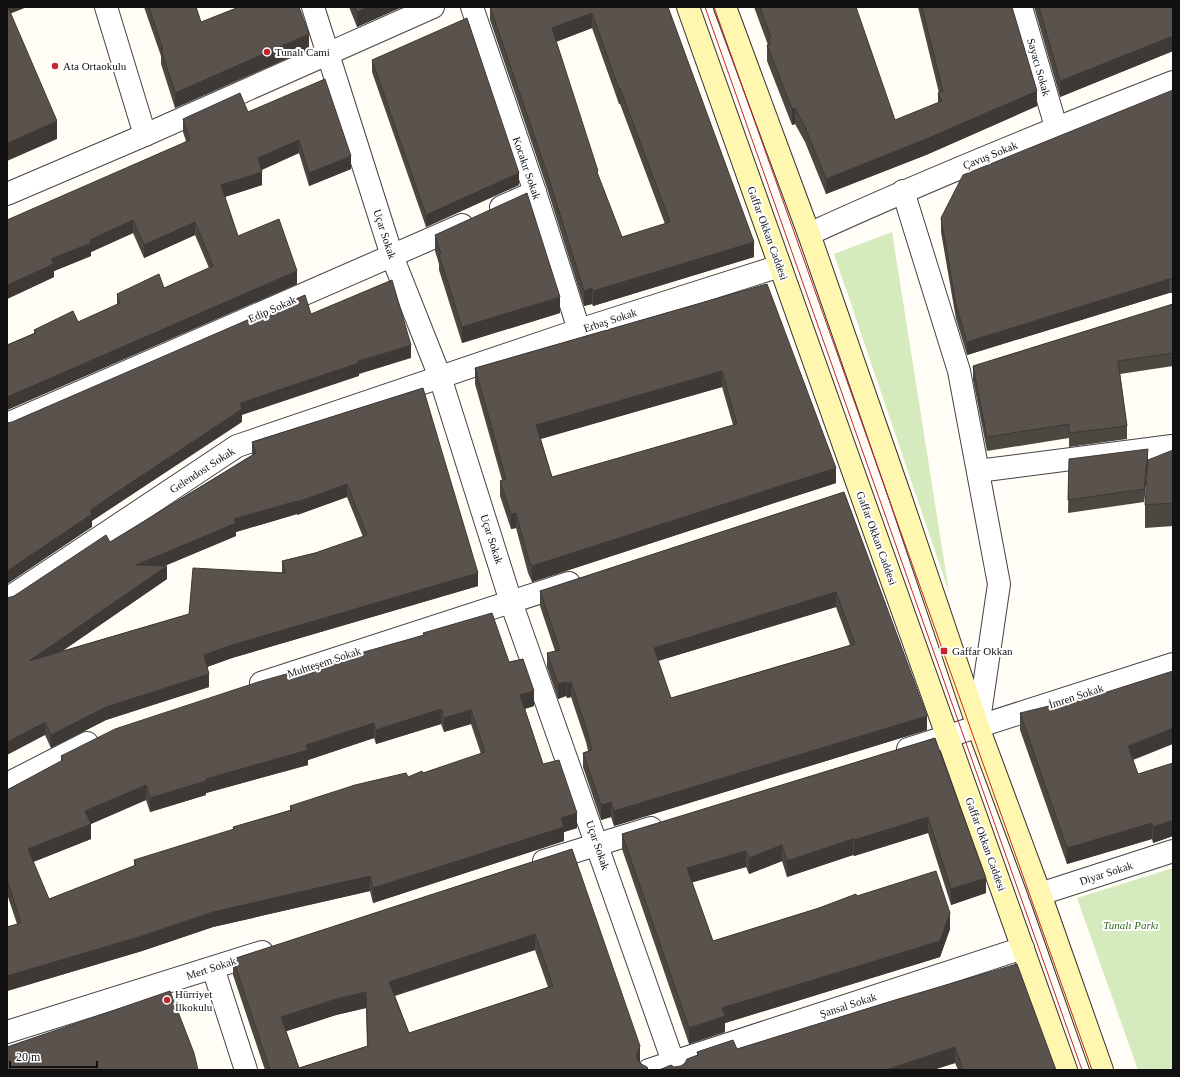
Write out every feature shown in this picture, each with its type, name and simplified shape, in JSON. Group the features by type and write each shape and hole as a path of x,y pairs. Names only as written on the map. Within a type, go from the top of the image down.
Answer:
{"main road":[{"name":"Gaffar Okkan Caddesi","path":"688,7 780,266 852,491 948,737 1066,1070"},
{"path":"725,7 809,234 978,727 1040,894 1102,1070"}],"street":[{"path":"106,7 145,135"},
{"name":"Uçar Sokak","path":"313,7 392,256 440,377 511,602 675,1066"},
{"path":"7,194 145,135 433,7"},
{"name":"Kocakır Sokak","path":"472,7 535,192 579,330"},
{"name":"Sayacı Sokak","path":"1022,7 1056,127"},
{"name":"Çavuş Sokak","path":"809,234 903,191 1056,127 1173,82"},
{"path":"903,191 967,368 978,471 999,584 978,727"},
{"name":"Edip Sokak","path":"7,424 535,192"},
{"name":"Erbaş Sokak","path":"440,377 579,330 780,266"},
{"name":"Gelendost Sokak","path":"7,599 237,446 440,377"},
{"path":"978,471 1172,446"},
{"name":"Muhteşem Sokak","path":"246,687 587,577"},
{"name":"İmren Sokak","path":"887,756 1173,664"},
{"path":"7,784 103,735"},
{"path":"522,868 666,823"},
{"name":"Diyar Sokak","path":"1040,894 1173,851"},
{"name":"Mert Sokak","path":"7,1032 281,946"},
{"name":"Şansal Sokak","path":"649,1070 675,1066 1023,948"},
{"path":"213,968 246,1070"}],"green space":[{"path":"892,232 949,592 834,254"},
{"name":"Tunalı Parkı","path":"1173,868 1173,1070 1138,1070 1077,898"}],"building":[{"path":"7,7 57,121 7,143"},
{"path":"149,7 196,7 201,22 239,7 299,7 309,34 175,93 161,49 163,49"},
{"path":"355,7 368,7 357,12"},
{"path":"490,7 668,7 754,242 593,291 592,288 584,291 547,173","holes":["592,13 619,89 620,88 670,222 622,237 597,172 598,171 552,28"]},
{"path":"760,7 856,7 895,120 942,101 938,93 943,91 922,7 1012,7 1037,91 926,139 826,179 805,127 795,108 792,109 767,45 771,44 768,39 771,38"},
{"path":"1039,7 1173,7 1173,36 1060,81"},
{"path":"467,18 519,173 426,215 372,60"},
{"path":"325,79 351,156 309,173 299,140 258,158 262,172 221,185 238,236 279,219 297,271 7,397 7,345 36,333 34,330 73,311 78,322 120,303 117,294 159,274 164,288 213,266 195,222 144,245 133,220 90,240 91,243 51,259 54,264 7,285 7,220 190,140 183,119 240,93 248,112"},
{"path":"1173,90 1173,279 967,342 956,305 941,218 963,175"},
{"path":"527,193 560,297 462,327 439,255 441,254 435,235"},
{"path":"392,280 411,345 358,361 359,363 240,403 242,409 90,510 92,514 7,571 7,423 305,295 311,314"},
{"path":"767,284 836,468 532,566 528,557 516,513 511,514 500,481 506,479 475,368","holes":["722,371 737,424 552,477 536,425"]},
{"path":"1173,304 1173,353 1118,361 1127,426 1069,433 1069,424 987,437 973,366"},
{"path":"423,388 478,573 232,645 204,655 209,674 106,707 51,735 45,722 7,742 7,598 14,596 106,535 110,542 256,453 252,442","holes":["347,484 367,535 315,553 282,561 286,573 193,568 189,614 29,661 167,566 136,565 236,523 234,519 297,502"]},
{"path":"1148,449 1144,489 1068,500 1069,459"},
{"path":"1173,450 1173,503 1145,505 1148,460"},
{"path":"844,492 927,716 614,811 611,802 601,805 583,753 592,750 571,682 567,684 566,682 558,684 547,653 560,650 540,591","holes":["836,592 855,644 671,698 654,648"]},
{"path":"492,613 509,662 523,659 534,691 520,695 543,764 559,760 577,813 561,818 564,827 373,888 370,876 213,912 142,936 7,976 7,927 21,923 7,879 7,790 63,760 61,756 115,729 258,682 424,635 423,633","holes":["441,709 444,718 471,710 485,752 423,773 422,771 408,777 406,773 355,785 290,806 292,810 233,827 234,829 134,860 136,865 49,899 28,849 91,824 85,811 146,785 150,798 206,781 206,779 308,750 306,745 374,723 376,730"]},
{"path":"1173,671 1173,728 1128,746 1138,774 1173,763 1173,820 1153,827 1152,823 1067,848 1020,713 1107,692"},
{"path":"935,738 986,878 951,889 928,817 854,840 853,839 787,861 782,845 749,858 746,851 687,868 713,941 819,908 856,894 857,896 936,871 950,913 940,941 722,1008 725,1016 689,1028 622,834"},
{"path":"572,849 640,1046 637,1052 637,1059 641,1064 647,1067 648,1070 270,1070 233,959","holes":["535,934 553,986 409,1033 389,982","366,992 368,1046 299,1068 281,1017 336,999"]},
{"path":"1017,964 1056,1070 963,1070 955,1047 886,1070 659,1070 671,1065 674,1067 681,1066 687,1059 698,1055 697,1052 733,1040 737,1049"},
{"path":"170,991 194,1053 198,1070 7,1070 7,1047"}],"tram line":[{"path":"705,7 1082,1070"},
{"path":"714,7 1092,1070"}],"place":[{"name":"Tunalı Cami","path":"267,52"},
{"name":"Ata Ortaokulu","path":"55,66"},
{"name":"Gaffar Okkan","path":"944,651"},
{"name":"Hürriyet İlkokulu","path":"167,1000"}]}
